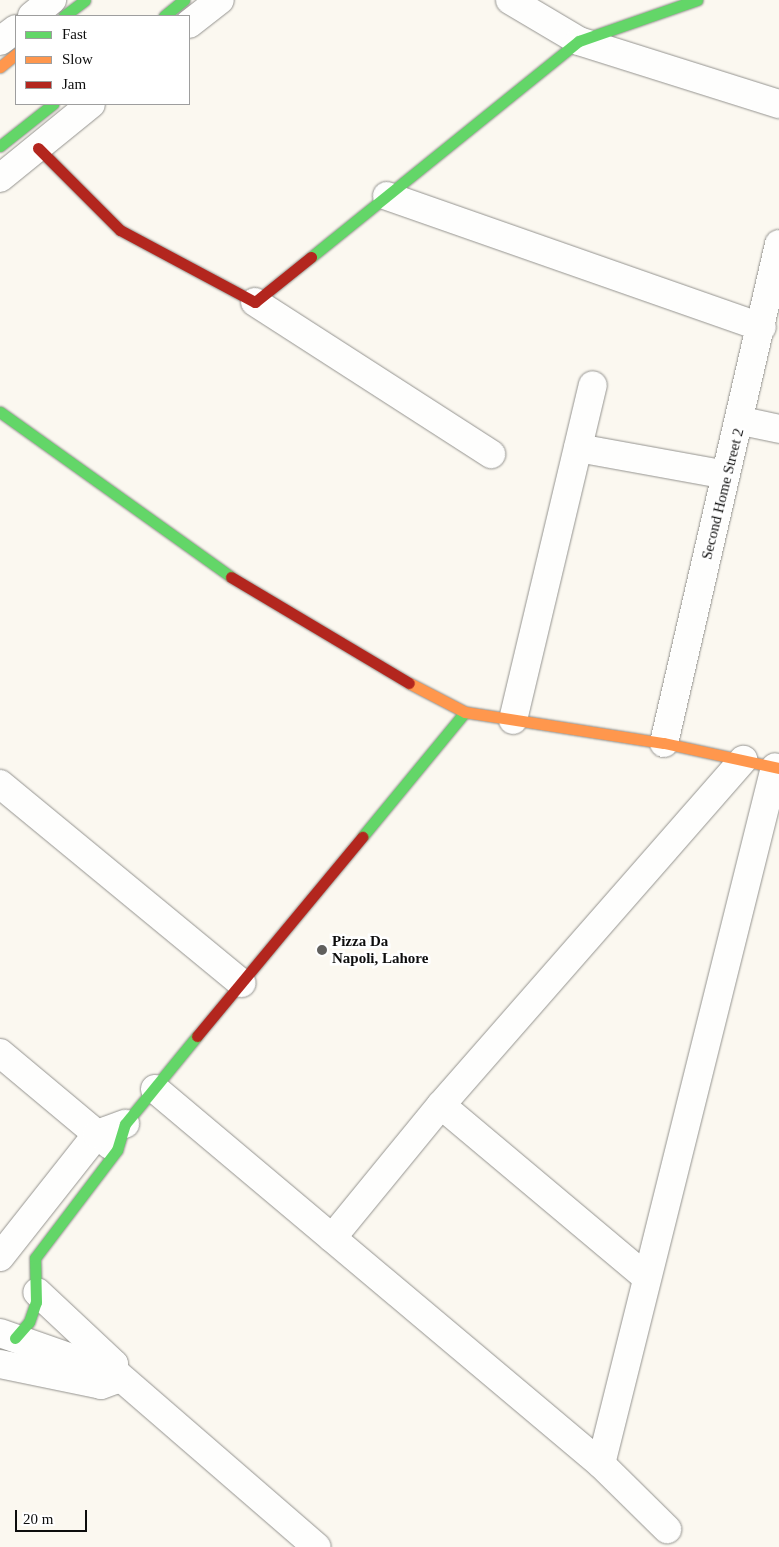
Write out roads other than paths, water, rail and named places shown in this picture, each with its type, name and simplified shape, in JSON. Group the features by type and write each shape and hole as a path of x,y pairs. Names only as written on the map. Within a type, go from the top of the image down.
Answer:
{"street":[{"path":"33,15 52,0"},
{"path":"65,15 85,0"},
{"path":"165,15 184,0"},
{"path":"190,23 220,0"},
{"path":"510,0 579,41 779,104"},
{"path":"255,302 579,41 697,0"},
{"path":"0,41 15,29"},
{"path":"0,67 15,55"},
{"path":"0,146 52,105"},
{"path":"0,178 89,105"},
{"path":"38,148 120,230 255,302 491,454"},
{"path":"387,196 762,326"},
{"name":"Second Home Street 2","path":"664,743 726,475 742,421 779,244"},
{"path":"513,720 593,385"},
{"path":"0,412 205,562 371,664 466,712 664,743 777,768 646,1277 601,1464"},
{"path":"742,421 779,429"},
{"path":"578,448 726,475"},
{"path":"0,1256 125,1124 155,1089 466,712"},
{"path":"332,1238 441,1105 743,760"},
{"path":"0,784 241,983"},
{"path":"0,1053 107,1142"},
{"path":"155,1089 601,1464 667,1529"},
{"path":"441,1105 646,1277"},
{"path":"8,1336 31,1317 37,1292 33,1268 39,1250 107,1142"},
{"path":"37,1292 106,1356 117,1374 317,1547"},
{"path":"8,1336 117,1374"},
{"path":"0,1364 101,1385 111,1384 117,1374"}],"place":[{"name":"Pizza Da Napoli, Lahore","path":"322,950"}]}
